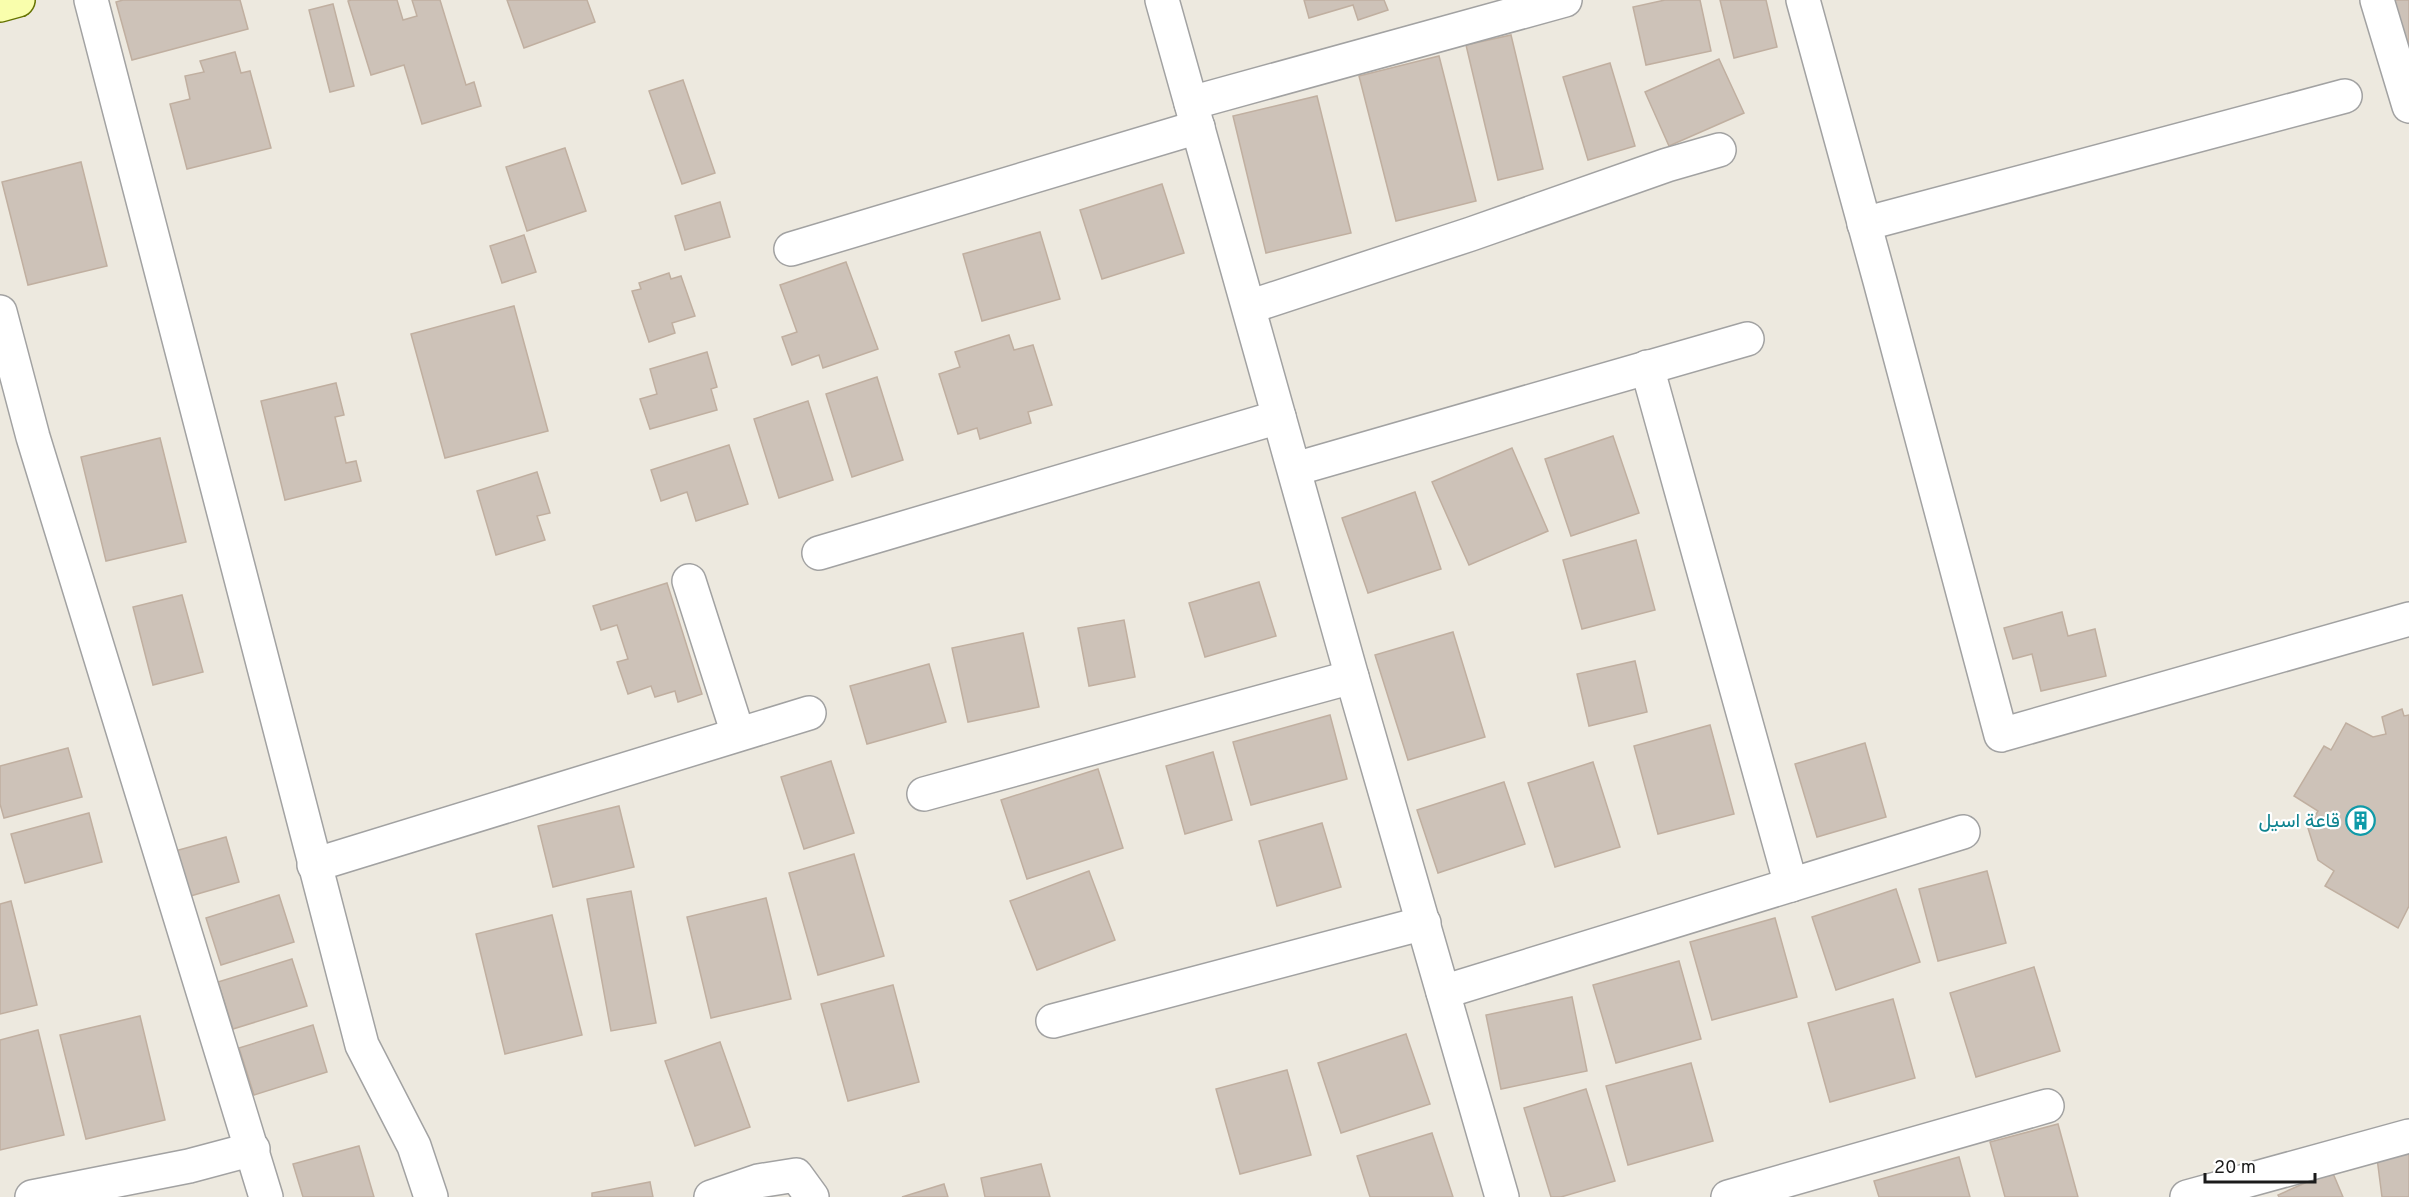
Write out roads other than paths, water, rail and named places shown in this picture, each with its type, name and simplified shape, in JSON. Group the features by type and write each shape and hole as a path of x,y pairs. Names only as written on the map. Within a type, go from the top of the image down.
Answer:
{"street":[{"path":"0,5 18,0"},
{"path":"91,0 362,1045 414,1146 431,1197"},
{"path":"1162,0 1352,677 1502,1197"},
{"path":"791,249 1195,115 1566,0"},
{"path":"1803,0 2001,735 2409,619"},
{"path":"2377,0 2409,106"},
{"path":"1864,224 2345,96"},
{"path":"1249,307 1471,234 1667,165 1719,150"},
{"path":"0,312 33,437 266,1197"},
{"path":"1295,469 1747,339"},
{"path":"1647,367 1791,885"},
{"path":"819,553 1279,417"},
{"path":"689,581 738,734"},
{"path":"924,794 1352,677"},
{"path":"314,865 809,713"},
{"path":"1443,992 1963,832"},
{"path":"1053,1021 1424,923"},
{"path":"1728,1197 2047,1106"},
{"path":"2187,1197 2409,1137"},
{"path":"32,1197 189,1166 253,1149"},
{"path":"711,1197 759,1181 796,1175 812,1197"}],"place":[{"name":"قاعة اسيل","path":"2361,820"}]}
